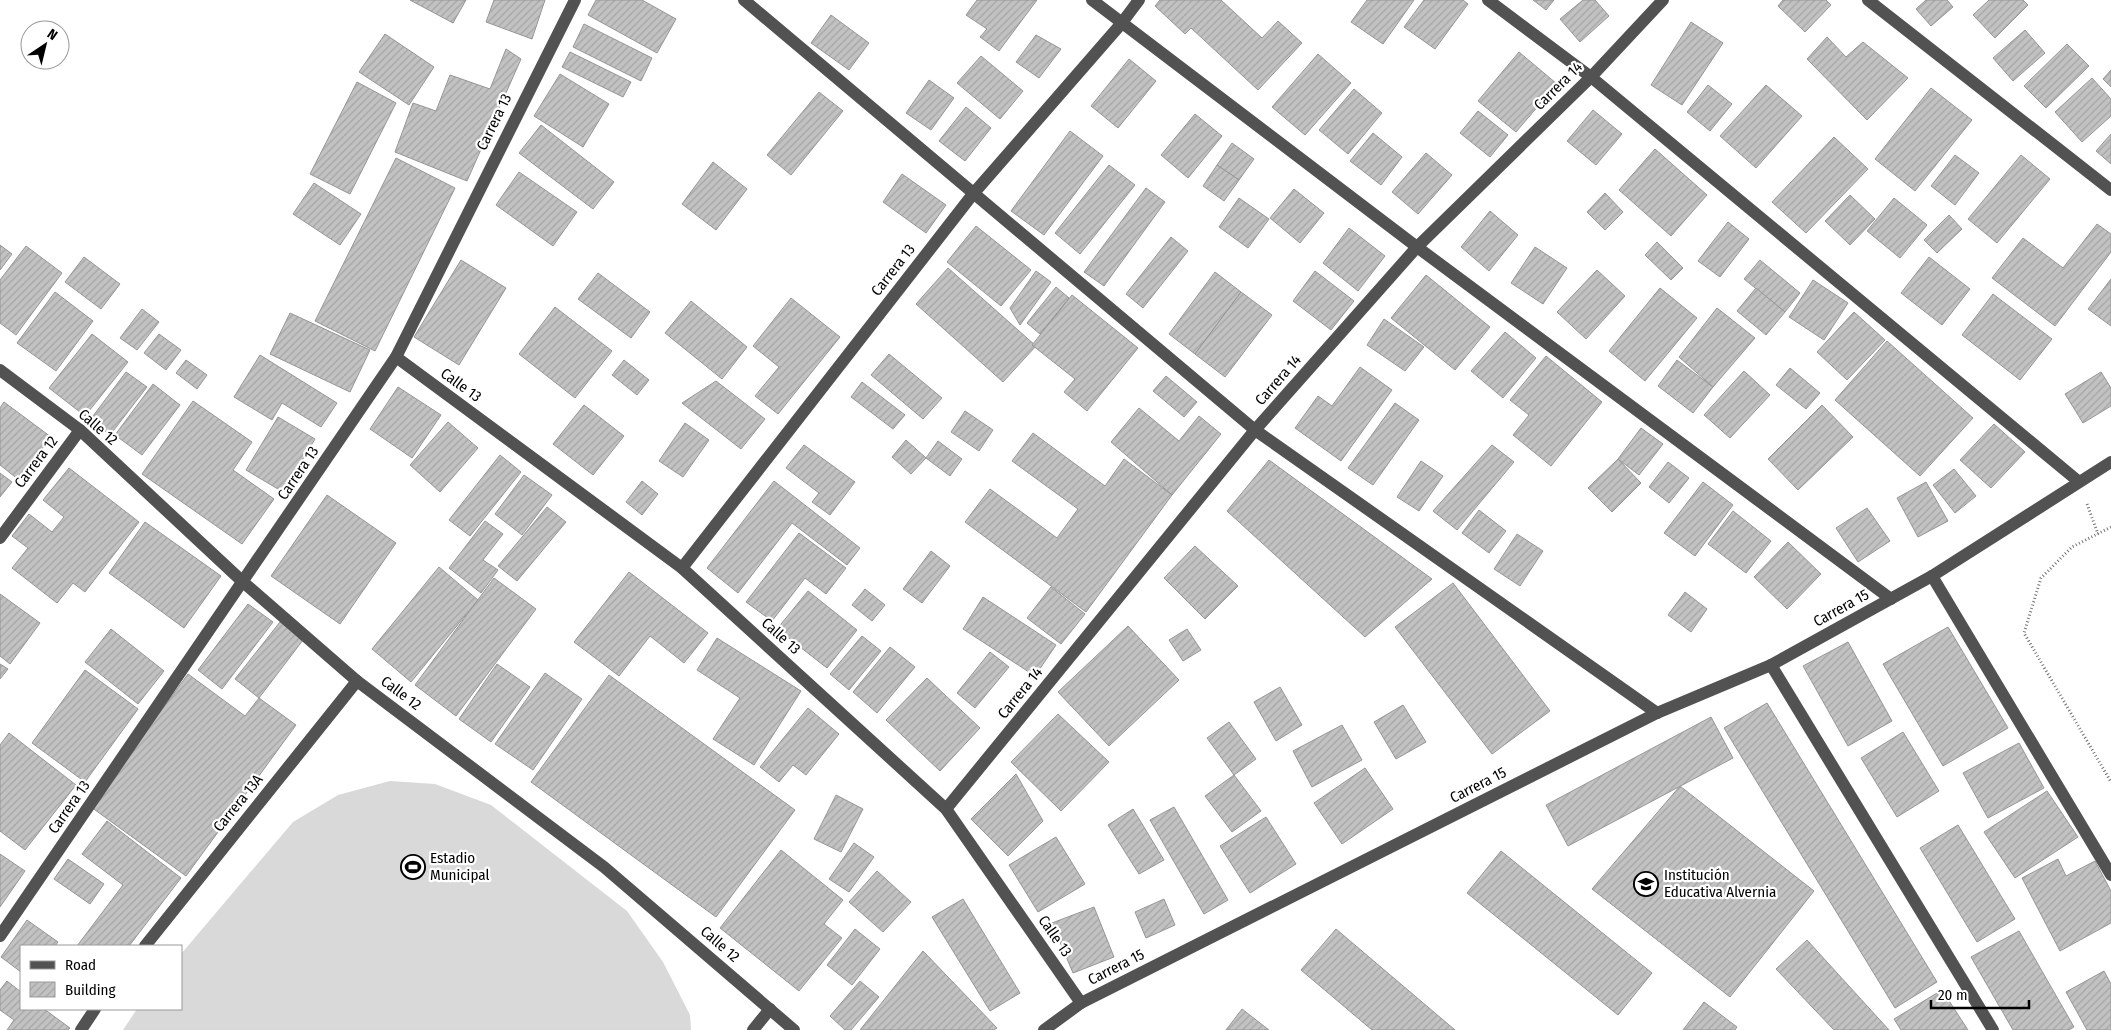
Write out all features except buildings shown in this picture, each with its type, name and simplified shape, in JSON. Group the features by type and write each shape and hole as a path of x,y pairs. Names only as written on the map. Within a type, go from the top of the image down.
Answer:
{"street":[{"name":"Carrera 13","path":"0,936 396,357 575,0"},
{"path":"744,0 1255,430 1657,713"},
{"path":"1092,0 1121,24 1417,247 1891,599"},
{"name":"Carrera 13","path":"682,568 973,194 1121,24 1139,0"},
{"path":"1488,0 1591,77 2078,481"},
{"name":"Carrera 14","path":"946,809 1255,430 1417,247 1591,77 1664,0"},
{"path":"1868,0 2111,190"},
{"name":"Calle 13","path":"396,357 682,568 946,809 1081,1002"},
{"name":"Calle 12","path":"0,370 80,430 243,582 357,680 604,867 794,1030"},
{"name":"Carrera 12","path":"0,538 80,430"},
{"name":"Carrera 15","path":"1044,1030 1081,1002 1657,713 1771,665 1932,576 2078,481 2111,462"},
{"path":"1932,576 2111,875"},
{"path":"1771,665 1993,1030"},
{"name":"Carrera 13A","path":"146,945 357,680"},
{"path":"753,1030 770,1008"},
{"path":"81,1030 94,1010"}],"path":[{"path":"2078,481 2098,534"},
{"path":"2111,526 2072,547 2041,578 2024,633 2111,782"}],"shaded area":[{"name":"Estadio Municipal","path":"390,781 435,784 491,805 627,911 663,962 690,1015 691,1030 123,1030 136,1010 182,1010 182,953 293,822 338,795"}],"place":[{"name":"Estadio Municipal","path":"413,867"},
{"name":"Institución Educativa Alvernia","path":"1646,884"}]}
